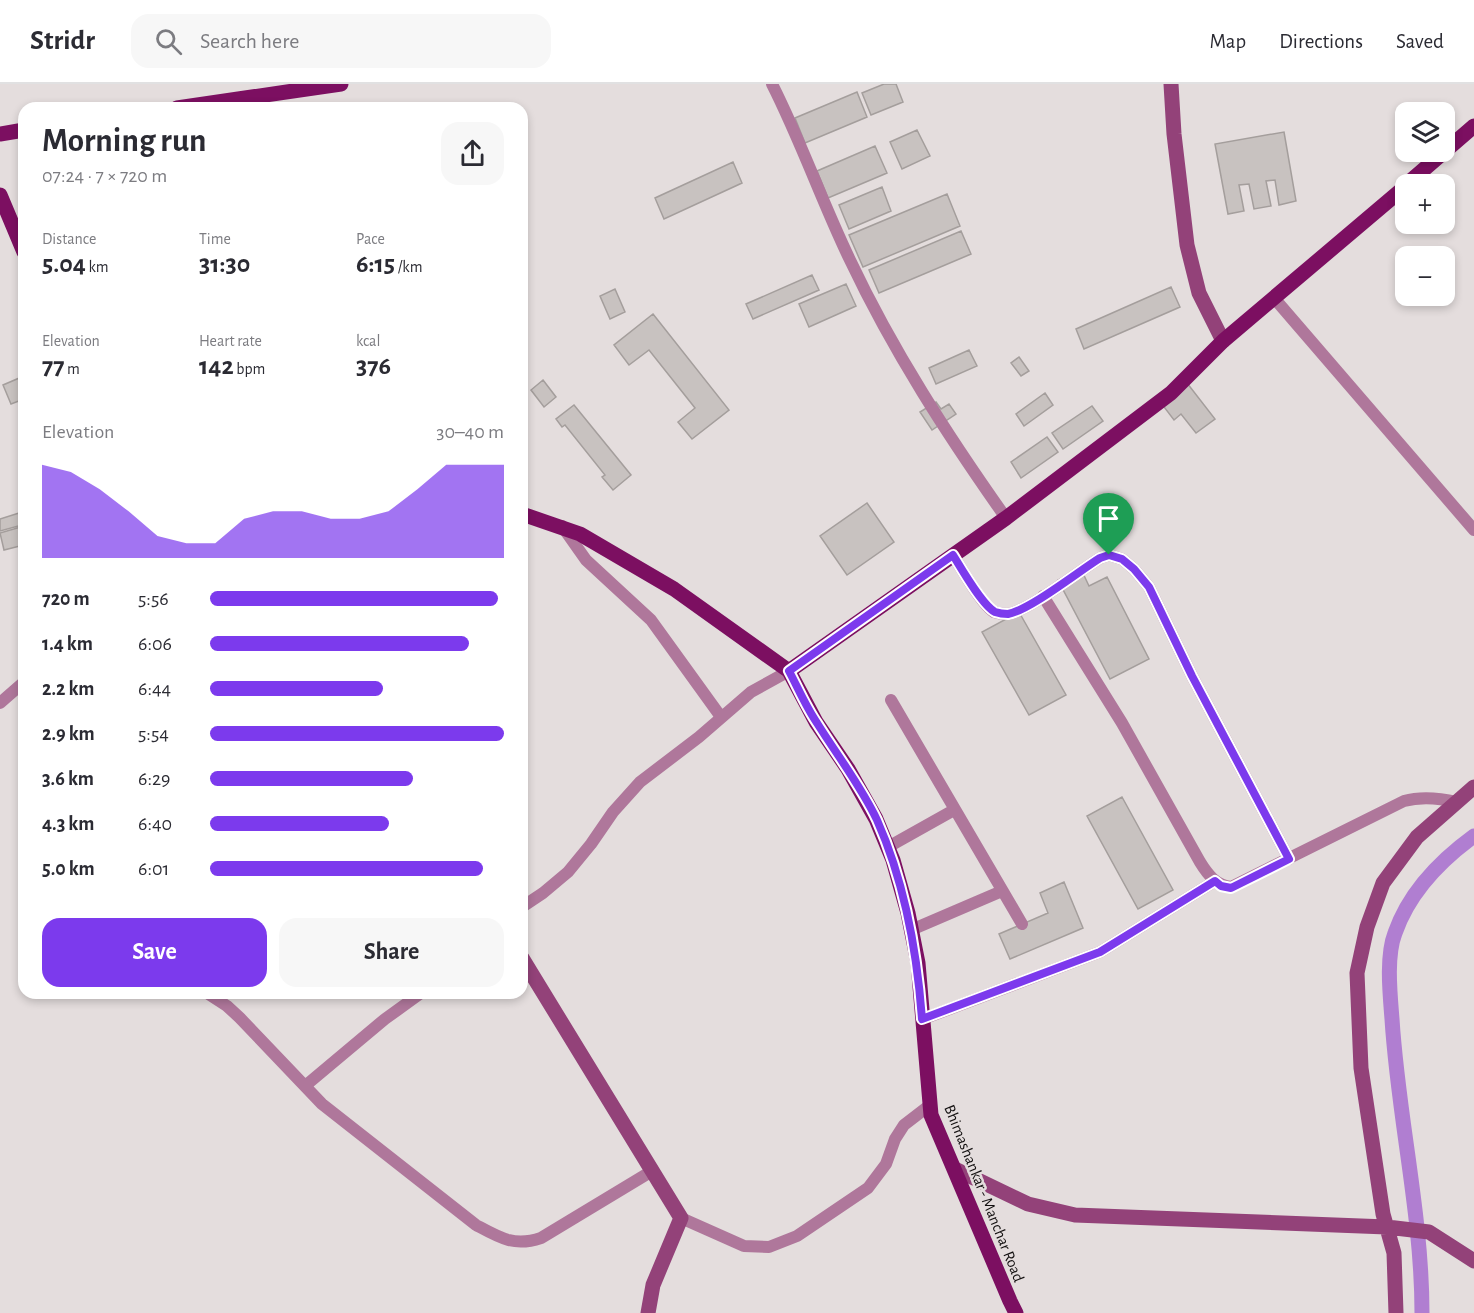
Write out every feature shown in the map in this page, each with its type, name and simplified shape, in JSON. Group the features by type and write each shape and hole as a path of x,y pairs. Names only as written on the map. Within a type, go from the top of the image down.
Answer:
{"main road":[{"path":"218,102 341,84"},
{"path":"1419,174 1474,126"},
{"path":"0,134 18,131"},
{"path":"789,671 1006,518 1171,393 1223,341 1395,194"},
{"path":"0,195 18,238"},
{"name":"Bhimashankar - Manchar Road","path":"528,516 580,534 674,589 789,671 816,722 848,769 876,819 888,847 905,902 918,963 931,1115 1017,1313"}],"street":[{"path":"772,84 850,260 889,337 932,410 1006,518"},
{"path":"1171,84 1174,134 1187,245 1199,293 1223,341"},
{"path":"1274,298 1474,530"},
{"path":"561,526 586,560 651,620 722,717"},
{"path":"953,555 994,612 1007,614 1021,609 1079,571 1109,555 1122,559 1134,569 1149,587 1192,676 1289,859"},
{"path":"1043,596 1122,723 1200,862 1221,886 1231,888 1404,801 1437,798 1457,802"},
{"path":"528,903 568,872 613,812 640,782 699,737 751,692 789,671"},
{"path":"0,703 18,687"},
{"path":"891,700 1022,924"},
{"path":"1396,1313 1394,1253 1372,1147 1361,1068 1357,973 1367,927 1383,883 1417,837 1474,787"},
{"path":"888,847 954,810"},
{"path":"922,1019 1100,952 1215,881"},
{"path":"911,930 1002,891"},
{"path":"528,968 681,1218 744,1246 769,1247 798,1236 868,1188 886,1164 895,1139 904,1125 930,1105"},
{"path":"216,999 240,1018 346,1125 477,1226 513,1242 527,1242 541,1238 652,1171"},
{"path":"305,1086 410,999"},
{"path":"955,1168 1028,1204 1075,1215 1389,1228 1430,1232 1474,1261"},
{"path":"648,1313 652,1285 681,1218"}],"building":[{"path":"884,84 896,84 903,102 871,115 862,93"},
{"path":"857,92 867,117 805,143 795,118"},
{"path":"917,130 930,156 902,169 890,142"},
{"path":"1284,132 1296,201 1279,205 1275,180 1266,181 1271,206 1254,209 1249,184 1239,185 1244,211 1228,214 1215,144"},
{"path":"875,146 887,173 828,198 817,171"},
{"path":"733,162 742,183 664,219 655,198"},
{"path":"882,187 891,211 849,229 839,205"},
{"path":"947,194 960,226 863,267 849,235"},
{"path":"961,231 971,254 879,293 869,270"},
{"path":"812,275 819,290 753,319 746,304"},
{"path":"846,284 856,306 809,327 799,304"},
{"path":"1171,287 1180,307 1084,349 1076,329"},
{"path":"615,289 625,312 610,319 600,296"},
{"path":"653,314 729,410 692,439 678,422 695,408 649,350 629,365 614,345"},
{"path":"969,350 977,366 936,384 929,368"},
{"path":"1019,357 1029,371 1021,376 1011,363"},
{"path":"18,379 18,401 11,404 3,385"},
{"path":"543,380 556,397 544,407 531,390"},
{"path":"1187,383 1215,419 1196,433 1181,414 1174,420 1161,403"},
{"path":"1045,393 1053,405 1024,426 1016,414"},
{"path":"936,402 941,409 949,404 956,414 932,430 920,412"},
{"path":"574,405 631,475 613,490 602,477 605,475 565,425 562,427 556,419"},
{"path":"1092,406 1103,421 1063,449 1052,433"},
{"path":"1047,437 1058,452 1021,478 1011,462"},
{"path":"867,503 894,542 847,575 820,536"},
{"path":"18,513 18,526 0,531 0,519"},
{"path":"18,528 18,546 4,550 0,533"},
{"path":"1081,569 1089,586 1107,577 1149,659 1110,679 1058,580"},
{"path":"1019,612 1066,695 1029,715 982,632"},
{"path":"1122,797 1173,890 1138,909 1087,816"},
{"path":"1064,882 1083,928 1010,959 999,934 1048,913 1040,893"}],"waterway":[{"path":"1422,1313 1418,1239 1395,1056 1390,953 1401,918 1417,891 1438,867 1474,836"}],"route":[{"path":"953,555 994,612 1007,614 1021,609 1100,558 1109,555 1122,559 1149,587 1192,676 1289,859 1231,888 1221,886 1215,881 1100,952 922,1019 918,963 908,913 893,860 876,819 848,769 816,722 789,671 953,555"}]}
